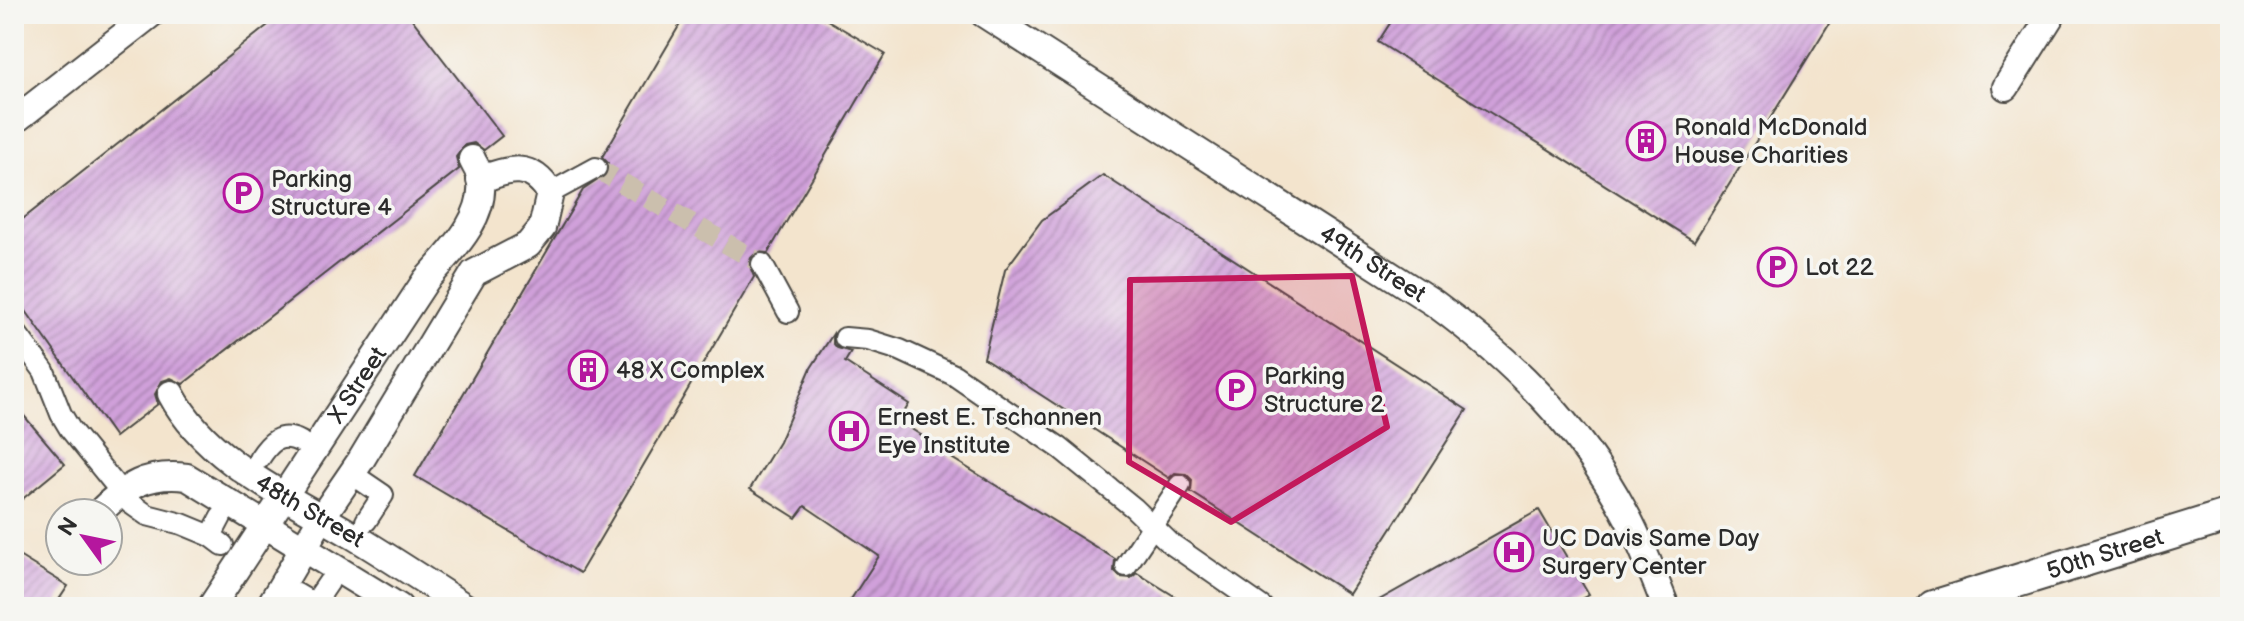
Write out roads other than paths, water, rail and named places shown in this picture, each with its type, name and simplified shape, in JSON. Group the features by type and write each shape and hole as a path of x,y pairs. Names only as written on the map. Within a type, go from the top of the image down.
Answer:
{"street":[{"path":"14,121 151,14"},
{"name":"49th Street","path":"984,14 1421,295 1480,337 1552,406 1596,463 1625,512 1666,607"},
{"path":"2006,87 2052,14"},
{"path":"269,607 474,273 528,245 542,228 550,193 596,168"},
{"name":"X Street","path":"211,607 426,280 458,244 479,206 476,169 499,172 519,170 534,174 550,193"},
{"path":"762,264 788,312"},
{"path":"14,330 44,371 70,429 130,503 147,515 182,524 217,540 221,517"},
{"path":"834,336 868,340 900,350 954,375 1060,448 1170,543 1262,607"},
{"name":"48th Street","path":"171,394 216,448 284,495 465,607"},
{"path":"259,459 276,438 286,436 301,442"},
{"name":"48th Street","path":"115,497 140,481 170,475 187,477 399,607"},
{"path":"361,480 383,495 366,521"},
{"path":"1126,566 1180,485"},
{"name":"50th Street","path":"1933,607 2230,515"},
{"path":"308,602 329,582"}],"tunnel":[{"path":"596,168 762,264"}],"place":[{"name":"Ronald McDonald House Charities","path":"1646,141"},
{"name":"Parking Structure 4","path":"243,193"},
{"name":"Lot 22","path":"1777,267"},
{"name":"48 X Complex","path":"588,370"},
{"name":"Parking Structure 2","path":"1236,390"},
{"name":"Ernest E. Tschannen Eye Institute","path":"849,431"},
{"name":"UC Davis Same Day Surgery Center","path":"1514,552"}]}
